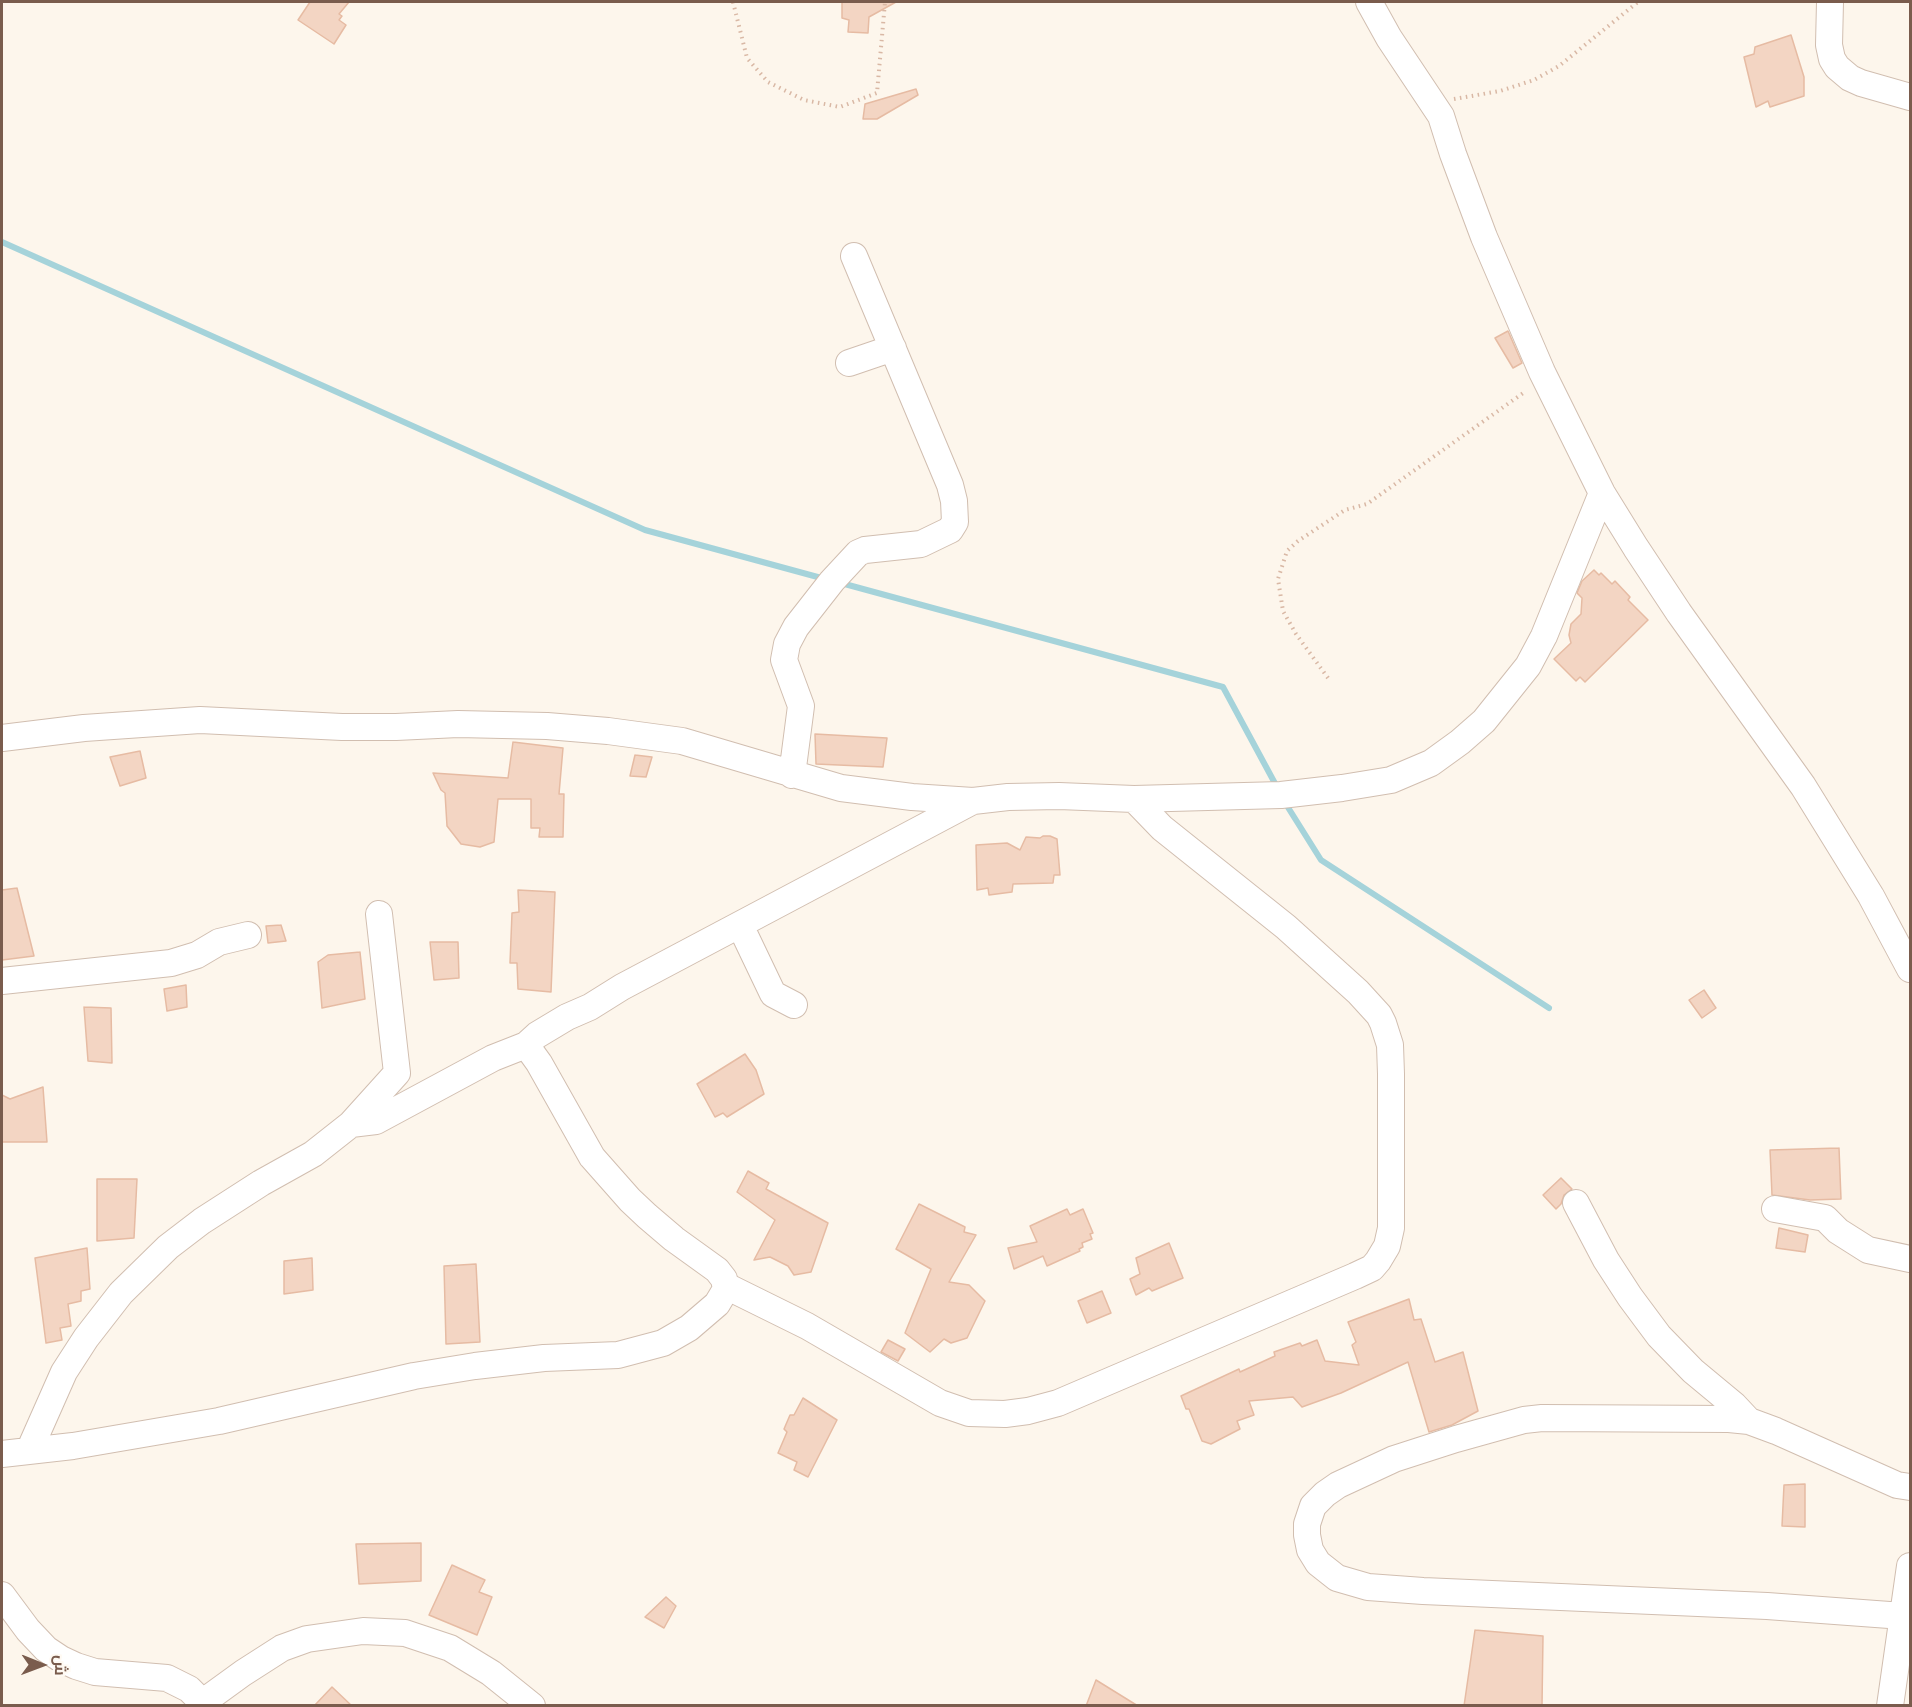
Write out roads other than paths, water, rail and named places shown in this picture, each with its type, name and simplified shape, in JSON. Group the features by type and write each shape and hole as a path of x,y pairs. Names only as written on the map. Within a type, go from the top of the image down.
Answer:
{"street":[{"path":"1369,2 1389,38 1441,116 1484,237 1542,372 1602,493 1679,613 1803,786 1871,896 1911,969"},
{"path":"1830,2 1829,45 1837,67 1850,78 1861,83 1911,97"},
{"path":"792,775 801,706 784,660 788,640 796,627 832,581 858,553 866,550 921,544 950,530 955,522 954,501 950,485 854,256"},
{"path":"849,363 893,348"},
{"path":"2,738 84,728 200,720 342,727 458,724 547,726 682,741 841,788 912,797 973,801 1008,797 1059,796 1134,799 1281,795 1342,788 1391,780 1431,762 1460,742 1484,721 1528,666 1544,636 1602,493"},
{"path":"726,1286 807,1326 940,1403 969,1413 1005,1414 1028,1411 1068,1399 1355,1276 1372,1268 1378,1261 1387,1246 1391,1228 1390,1045 1379,1015 1358,992 1286,927 1162,828 1134,799"},
{"path":"351,1124 376,1121 493,1058 526,1045 537,1035 567,1017 590,1007 622,987 973,801"},
{"path":"29,1451 64,1372 106,1311 145,1268 202,1221 261,1183 313,1154 351,1124 397,1073 379,914"},
{"path":"740,926 773,994 795,1005"},
{"path":"2,981 171,963 197,955 219,942 248,935"},
{"path":"2,1454 74,1446 219,1421 414,1376 544,1358 618,1355 635,1352 663,1343 689,1328 717,1304 724,1294 726,1286 724,1279 717,1270 674,1239 630,1200 592,1157 539,1063 526,1045"},
{"path":"1576,1203 1606,1260 1659,1336 1693,1371 1734,1405 1749,1421"},
{"path":"1775,1209 1825,1218 1838,1231 1868,1250 1911,1260"},
{"path":"1903,1616 1767,1606 1368,1587 1337,1578 1318,1563 1310,1550 1306,1535 1313,1506 1338,1485 1394,1459 1524,1420 1542,1418 1749,1421 1897,1485 1911,1487"},
{"path":"1890,1706 1911,1566"},
{"path":"2,1595 28,1630 46,1649 61,1659 95,1672 167,1678 189,1689 205,1704 243,1673 282,1648 307,1639 363,1631 405,1633 450,1648 491,1673 532,1706"}],"waterway":[{"path":"2,242 645,530 825,579"},
{"path":"841,583 1223,687 1278,789"},
{"path":"1284,801 1321,860 1549,1008"}]}
